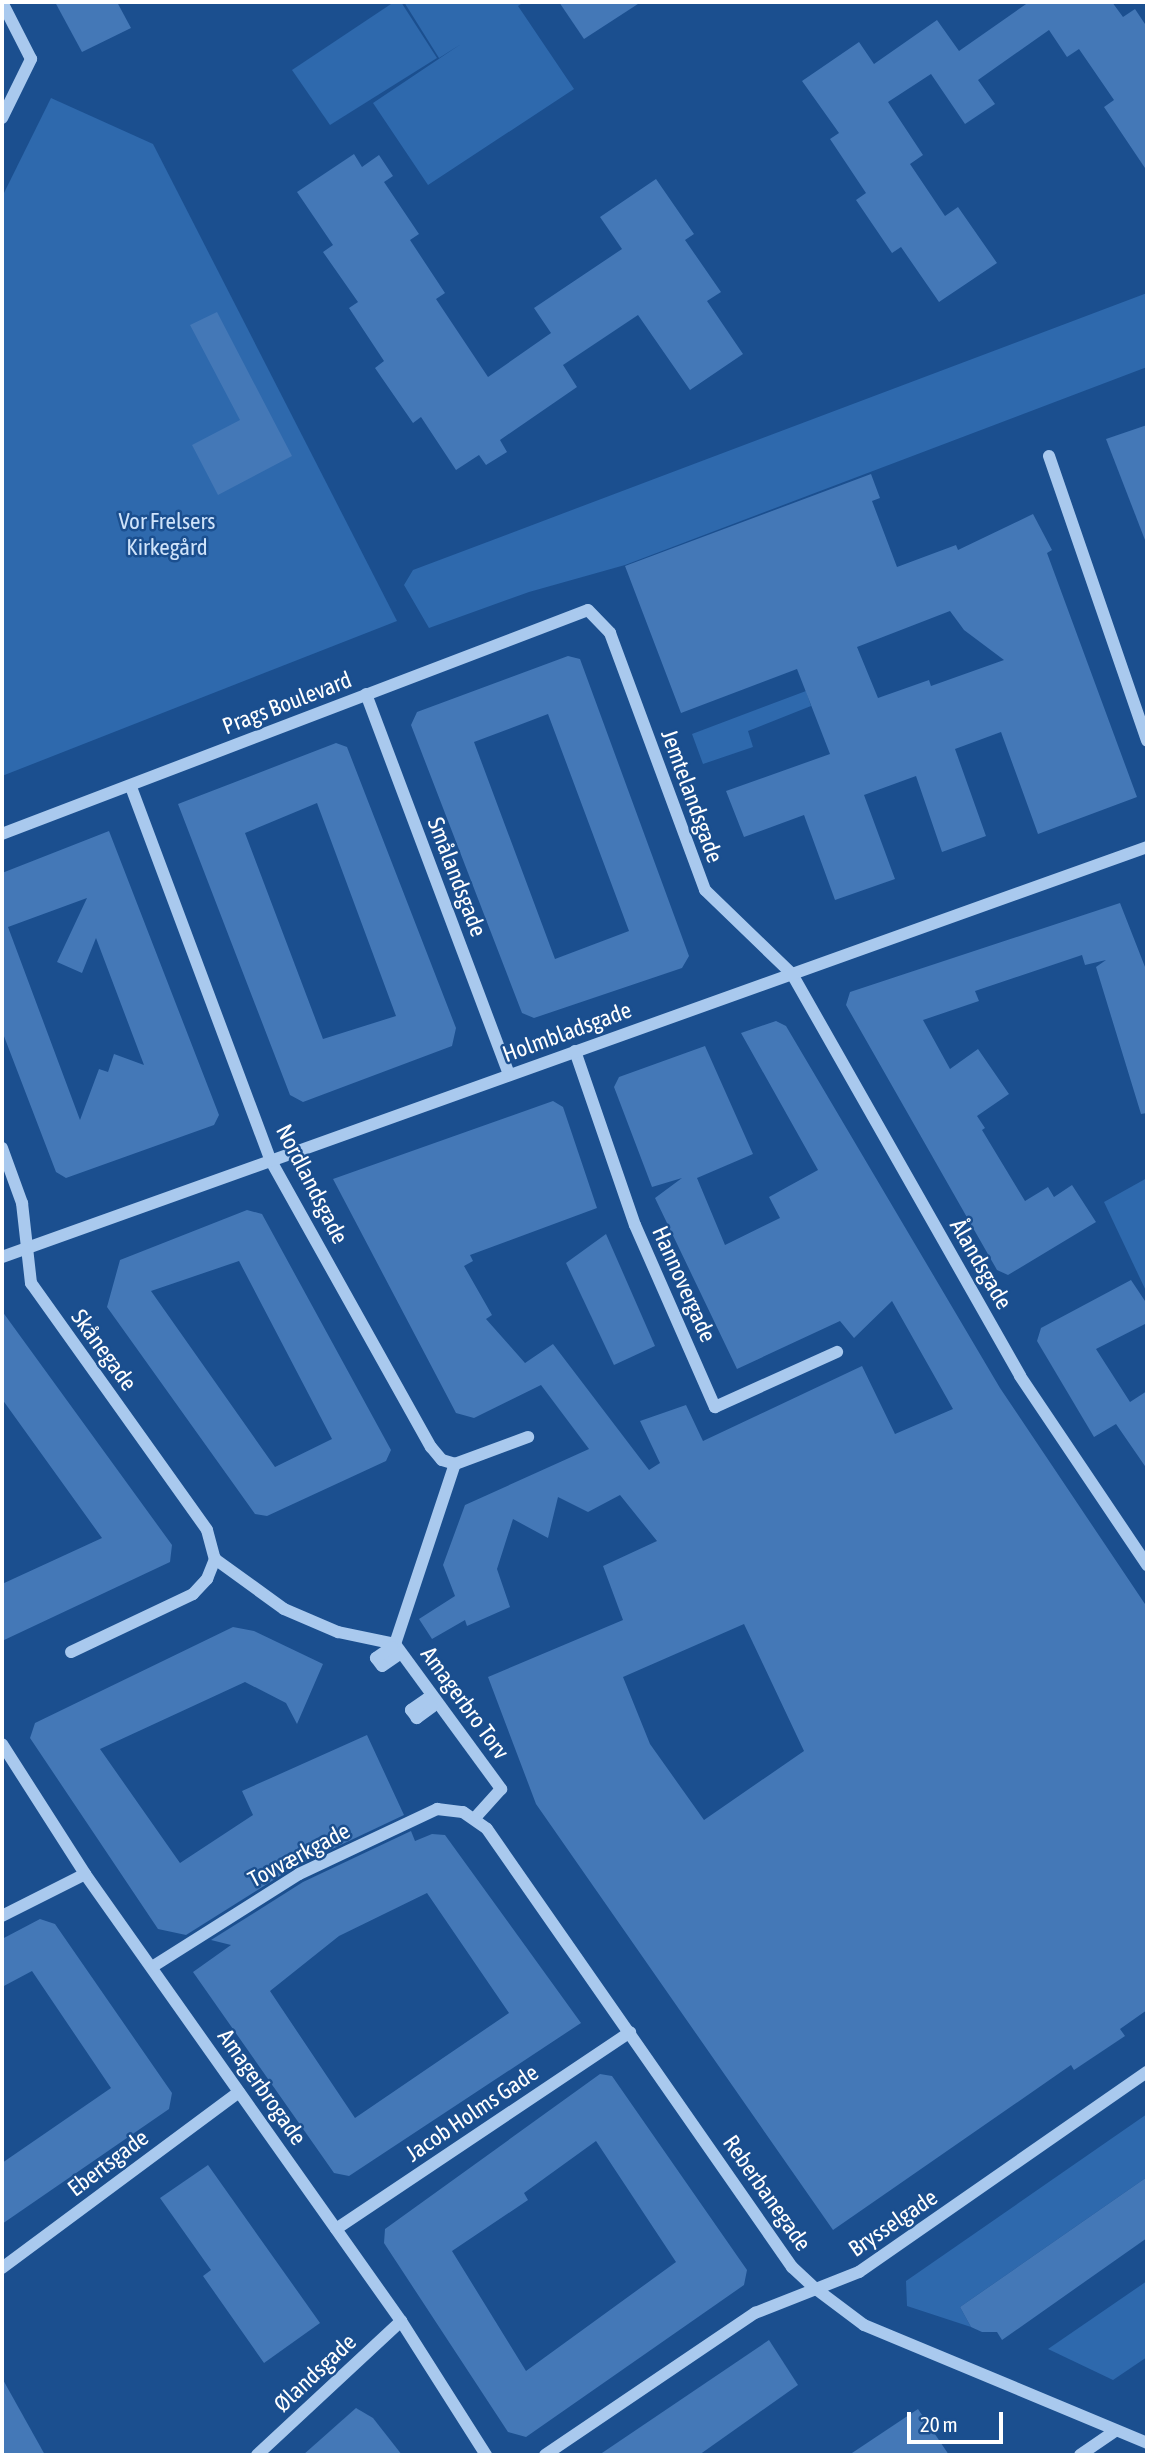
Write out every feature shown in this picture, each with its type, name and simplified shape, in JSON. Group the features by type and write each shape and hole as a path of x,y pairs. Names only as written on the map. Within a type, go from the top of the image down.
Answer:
{"street":[{"path":"2,2 31,59 2,118"},
{"path":"1049,456 1147,741"},
{"name":"Prags Boulevard","path":"2,834 131,787 588,610"},
{"name":"Jemtelandsgade","path":"588,610 610,633 705,890 792,974"},
{"name":"Smålandsgade","path":"366,694 509,1075"},
{"name":"Nordlandsgade","path":"131,787 271,1161 431,1447 442,1460 455,1464"},
{"name":"Holmbladsgade","path":"2,1257 1147,847"},
{"name":"Ålandsgade","path":"792,974 1020,1376 1147,1565"},
{"name":"Hannovergade","path":"575,1051 635,1226 715,1407 837,1352"},
{"name":"Skånegade","path":"2,1148 22,1203 31,1283 207,1530 215,1559"},
{"path":"455,1464 528,1437"},
{"name":"Amagerbro Torv","path":"394,1646 455,1464"},
{"path":"71,1652 193,1594 207,1579 215,1559"},
{"name":"Amagerbro Torv","path":"215,1559 284,1609 338,1632 394,1646 501,1789 475,1818"},
{"name":"Amagerbrogade","path":"2,1744 85,1874 401,2321 486,2455"},
{"name":"Tovværkgade","path":"152,1967 299,1874 437,1809 450,1809 475,1818"},
{"name":"Reberbanegade","path":"475,1818 487,1829 792,2267 864,2325 1147,2443"},
{"path":"2,1916 85,1874"},
{"name":"Jacob Holms Gade","path":"336,2229 630,2032"},
{"name":"Brysselgade","path":"545,2455 755,2313 859,2272 1147,2072"},
{"name":"Ebertsgade","path":"2,2268 239,2092"},
{"name":"Ølandsgade","path":"257,2455 401,2321"},
{"path":"1080,2455 1115,2431"}],"green space":[{"path":"394,2 401,2 437,58 330,125 292,70"},
{"path":"404,2 524,2 518,6 574,89 428,185 373,103 461,44 439,58"},
{"name":"Vor Frelsers Kirkegård","path":"51,98 153,144 397,621 2,776 2,197"},
{"path":"1147,293 1147,367 625,565 529,592 429,628 404,585 413,570"},
{"path":"806,691 811,706 748,731 753,747 703,764 692,734"},
{"path":"1147,1178 1147,1293 1104,1202"},
{"path":"1147,2114 1147,2177 960,2307 971,2327 907,2306 906,2281"},
{"path":"1147,2281 1147,2357 1113,2380 1048,2349"}],"building":[{"path":"55,2 117,2 131,28 82,52"},
{"path":"559,2 641,2 584,39"},
{"path":"1029,2 1112,2 1123,17 1135,9 1147,27 1147,171 1104,107 1114,100 1079,49 1067,57 1049,30 978,80 995,104 965,124 931,74 888,102 923,155 910,164 945,216 958,207 997,263 939,302 901,247 892,253 856,200 866,193 830,139 839,133 802,81 859,42 874,64 937,20 959,51"},
{"path":"354,154 362,167 379,155 393,176 384,182 419,234 410,240 445,293 436,299 488,377 551,333 534,308 622,249 600,217 656,179 694,234 685,240 721,292 707,301 743,354 690,390 638,315 563,365 577,387 500,440 507,452 486,465 479,455 456,470 421,417 413,423 375,368 384,361 349,308 358,302 323,252 333,245 297,192"},
{"path":"217,312 292,456 218,495 192,445 240,420 190,325"},
{"path":"1147,425 1147,540 1145,540 1106,439"},
{"path":"871,474 880,498 872,501 897,567 956,545 958,550 1033,514 1052,550 1047,553 1137,797 1038,834 1001,732 955,749 986,836 942,852 916,776 864,795 895,879 835,900 804,815 744,837 726,791 830,754 797,669 681,713 625,566","holes":["950,611 964,630 1004,660 931,686 929,680 878,698 857,647"]},
{"path":"568,656 580,659 689,956 682,968 534,1018 522,1013 411,725 417,712","holes":["548,714 629,931 555,959 474,742"]},
{"path":"336,743 347,747 456,1028 452,1046 303,1102 290,1095 178,804","holes":["317,803 396,1016 323,1039 245,833"]},
{"path":"109,831 219,1115 214,1125 66,1178 56,1172 2,1031 2,873","holes":["87,898 57,962 82,973 96,938 144,1065 114,1054 108,1072 99,1069 80,1120 8,927"]},
{"path":"1120,903 1147,972 1147,1113 1141,1114 1096,967 1106,960 1085,965 1082,955 975,991 979,1001 923,1020 950,1069 978,1049 1009,1094 977,1116 985,1128 982,1130 1025,1201 1048,1187 1054,1197 1072,1185 1096,1222 1008,1275 997,1270 846,1005 850,992"},
{"path":"776,1021 786,1026 1000,1388 1147,1607 1147,2010 1120,2029 1125,2036 1074,2070 1071,2065 833,2230 536,1804 488,1677 623,1620 603,1566 657,1541 620,1495 588,1512 558,1497 548,1538 513,1519 497,1569 510,1607 467,1626 465,1620 432,1639 419,1619 455,1596 443,1565 465,1505 589,1449 541,1385 474,1418 456,1413 333,1179 553,1101 563,1107 597,1208 470,1255 473,1261 464,1266 492,1315 486,1319 525,1363 553,1344 649,1470 660,1463 640,1421 686,1405 703,1441 862,1366 895,1434 953,1409 892,1301 854,1338 840,1321 737,1369 655,1198 682,1178 652,1187 614,1087 619,1077 705,1046 753,1154 697,1178 725,1245 780,1218 769,1197 818,1170 741,1033","holes":["744,1624 804,1751 704,1820 650,1744 623,1677"]},
{"path":"247,1210 262,1214 391,1450 386,1461 267,1516 255,1514 107,1307 120,1260","holes":["239,1261 332,1439 275,1467 151,1291"]},
{"path":"606,1234 655,1346 614,1365 566,1263"},
{"path":"1131,1280 1147,1304 1147,1323 1096,1349 1130,1402 1147,1391 1147,1469 1116,1424 1094,1437 1037,1341 1041,1328"},
{"path":"2,1311 172,1545 170,1562 2,1641 2,1584 102,1538 2,1399"},
{"path":"233,1627 254,1631 323,1664 297,1724 286,1703 245,1682 100,1749 180,1863 253,1815 242,1791 367,1735 404,1815 294,1867 186,1935 158,1929 30,1738 35,1723"},
{"path":"411,1831 415,1841 432,1834 445,1835 581,2023 349,2176 334,2173 193,1972 231,1945 211,1940 303,1882","holes":["427,1893 509,2013 355,2118 270,1991 339,1936"]},
{"path":"40,1919 55,1924 172,2093 169,2109 2,2224 2,2163 111,2088 32,1971 2,1987 2,1939"},
{"path":"600,2074 612,2076 747,2270 744,2285 526,2437 508,2432 384,2243 385,2229","holes":["596,2141 676,2262 526,2371 452,2251 528,2200 524,2193"]},
{"path":"208,2165 320,2323 264,2363 203,2276 211,2270 160,2198"},
{"path":"1147,2177 1147,2238 1002,2340 997,2332 982,2332 971,2327 960,2307"},
{"path":"769,2340 798,2385 699,2455 599,2455"},
{"path":"2,2378 45,2455 2,2455"},
{"path":"356,2408 373,2418 402,2455 303,2455"},
{"path":"918,2409 949,2455 849,2455"}]}
